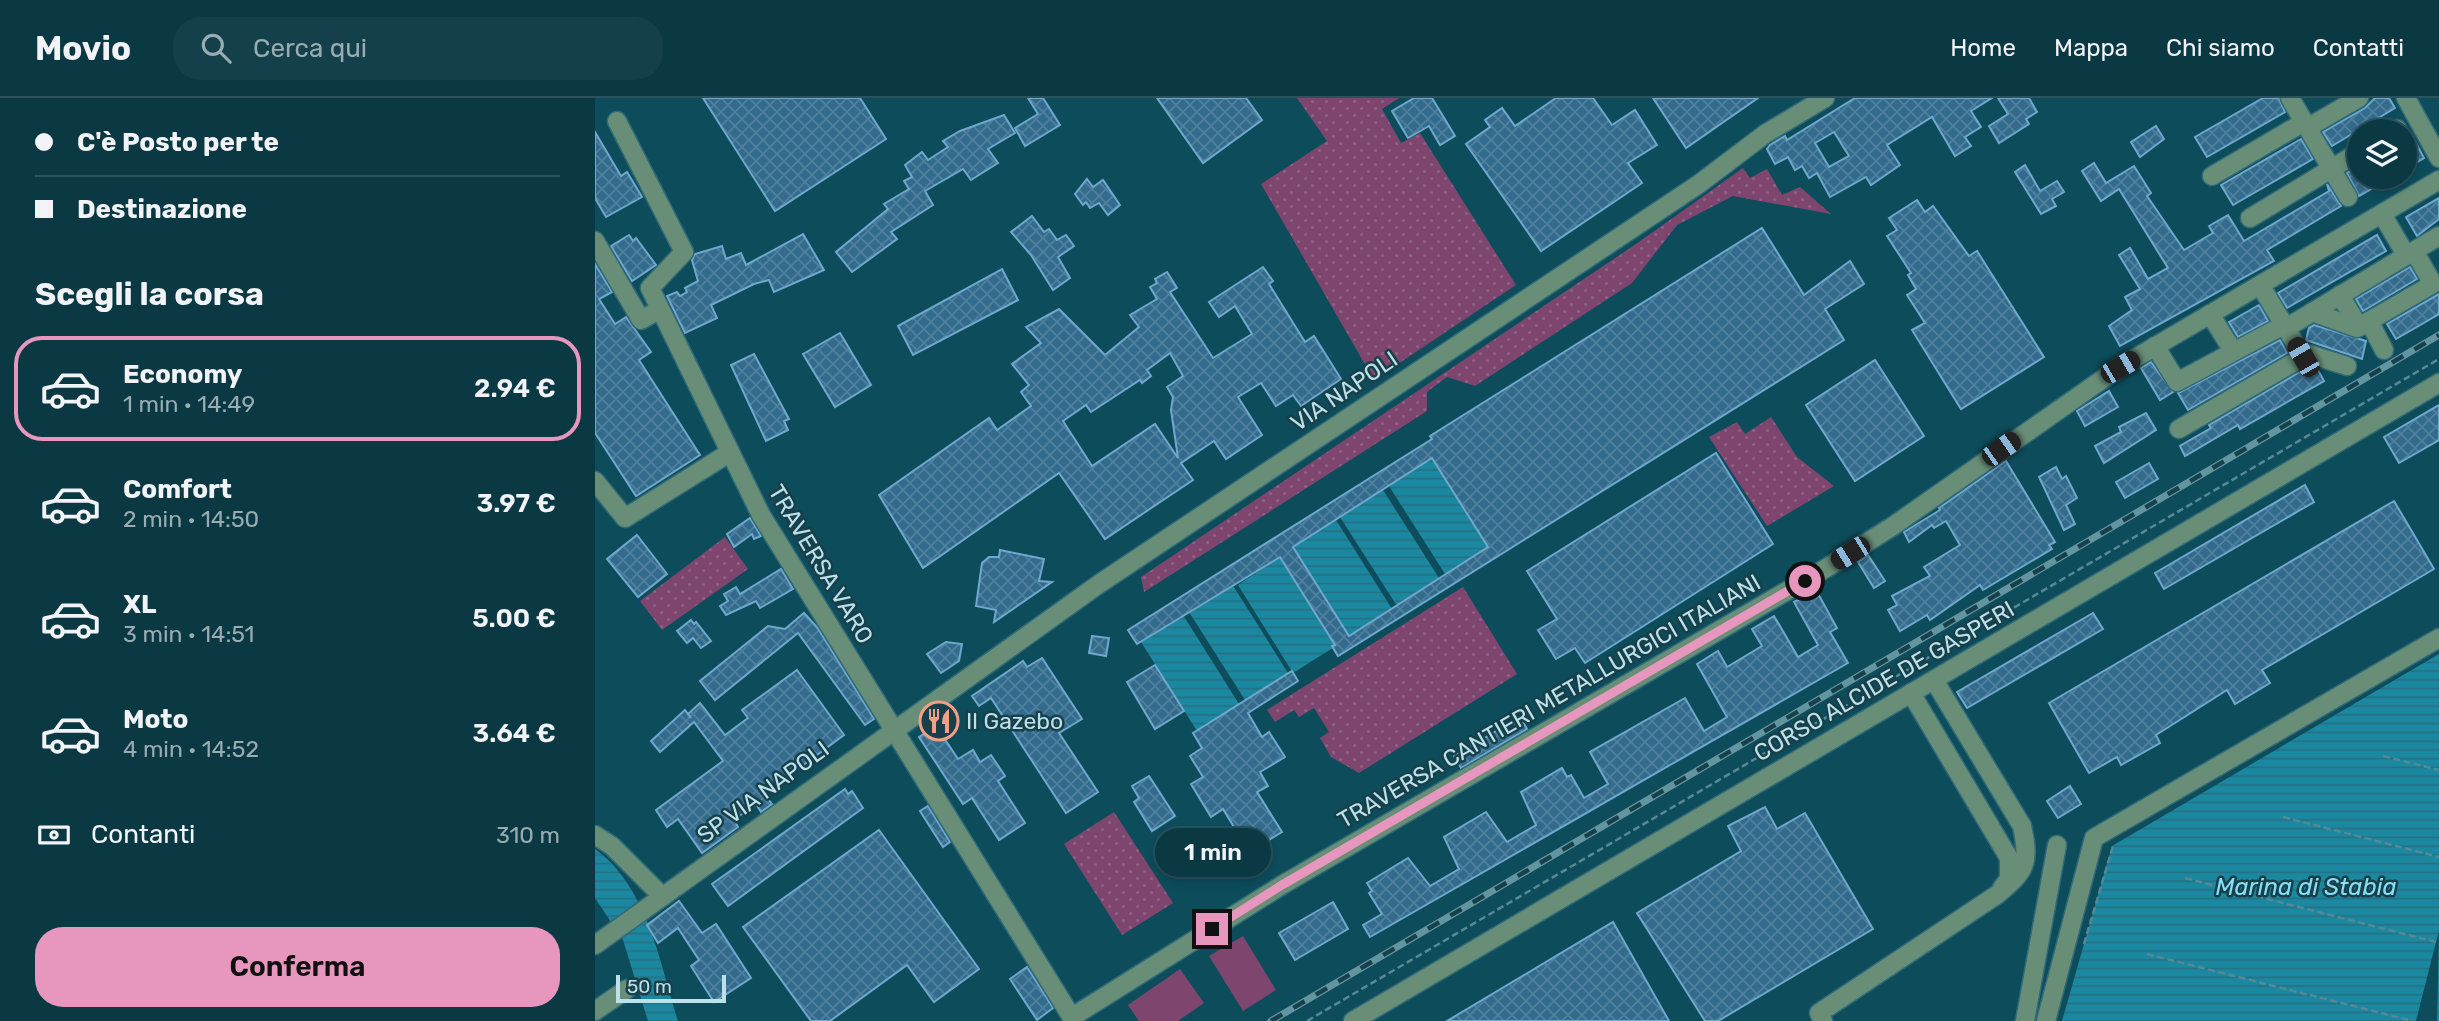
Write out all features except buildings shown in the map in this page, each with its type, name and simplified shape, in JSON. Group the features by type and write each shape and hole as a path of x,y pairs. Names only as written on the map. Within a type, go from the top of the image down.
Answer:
{"street":[{"name":"VIA NAPOLI","path":"894,729 1099,584 1699,184 1765,134 1825,98"},
{"path":"2290,98 2348,197"},
{"path":"2213,176 2359,98"},
{"path":"2406,98 2439,158"},
{"name":"TRAVERSA VARO","path":"617,121 684,253 650,288 729,453 761,515 813,604 894,729 1073,1019"},
{"path":"2250,218 2347,160"},
{"name":"TRAVERSA CANTIERI METALLURGICI ITALIANI","path":"1073,1019 1282,885 1828,567 1893,526 2120,367 2439,180"},
{"path":"2312,312 2364,324 2436,282 2410,253 2382,214"},
{"path":"2155,346 2178,382 2312,312 2439,236"},
{"path":"595,241 641,320 659,310"},
{"path":"2260,285 2303,357"},
{"path":"2340,295 2384,350"},
{"path":"2210,314 2233,351"},
{"path":"2179,429 2309,354 2347,366"},
{"name":"CORSO ALCIDE DE GASPERI","path":"1353,1021 2439,383"},
{"path":"595,481 625,517 729,453"},
{"path":"2046,1021 2094,838 2439,638"},
{"path":"1816,1018 1998,894 2023,872 2028,851 2022,826 1934,680"},
{"path":"1911,693 2009,859 2009,878 1998,894"},
{"name":"SP VIA NAPOLI","path":"601,941 894,729"},
{"path":"1945,749 1967,735"},
{"path":"1982,810 2005,799"},
{"path":"595,835 612,846 661,895"},
{"path":"2025,1021 2057,845"},
{"path":"595,1011 627,989"}],"path":[{"path":"1307,1021 2439,359"},
{"path":"2383,756 2439,770"},
{"path":"2283,817 2439,857"},
{"path":"2084,946 2112,846"},
{"path":"2185,878 2436,942"},
{"path":"2147,954 2413,1021"}],"shaded area":[{"path":"1297,98 1399,98 1382,109 1401,143 1420,133 1516,285 1374,380 1261,184 1327,141"},
{"path":"1743,168 1750,178 1767,169 1782,195 1800,187 1831,214 1733,196 1677,225 1632,283 1475,386 1447,377 1427,392 1427,411 1144,592 1141,577 1636,244"},
{"path":"1771,417 1797,457 1834,486 1767,526 1709,437 1737,422 1745,434"},
{"path":"725,537 748,569 662,630 640,601"},
{"path":"1463,587 1517,674 1359,773 1331,757 1320,738 1329,732 1314,708 1299,717 1294,710 1275,722 1267,710"},
{"path":"1114,812 1173,903 1122,935 1064,844"},
{"path":"1243,936 1276,990 1243,1011 1209,956"},
{"path":"1180,969 1204,1003 1178,1021 1139,1021 1128,1005"}],"water":[{"path":"1432,458 1488,547 1445,574 1389,486"},
{"path":"1383,490 1439,578 1397,606 1340,517"},
{"path":"1336,520 1392,609 1349,636 1293,547"},
{"path":"1280,557 1336,646 1293,673 1238,585"},
{"path":"1232,584 1288,673 1245,700 1189,612"},
{"path":"1183,615 1239,704 1197,731 1141,642"},
{"name":"Marina di Stabia","path":"2439,654 2439,1021 2062,1021 2112,846"},
{"path":"595,849 613,865 639,904 658,951 678,1021 648,1021 623,940 595,898"}],"pier":[{"path":"2439,932 2437,1021 2416,1021 2436,942"}],"railway":[{"path":"1271,1021 2439,335"}],"place":[{"name":"Il Gazebo","path":"939,721"}],"route":[{"path":"1212,929 1282,885 1805,581"}]}
